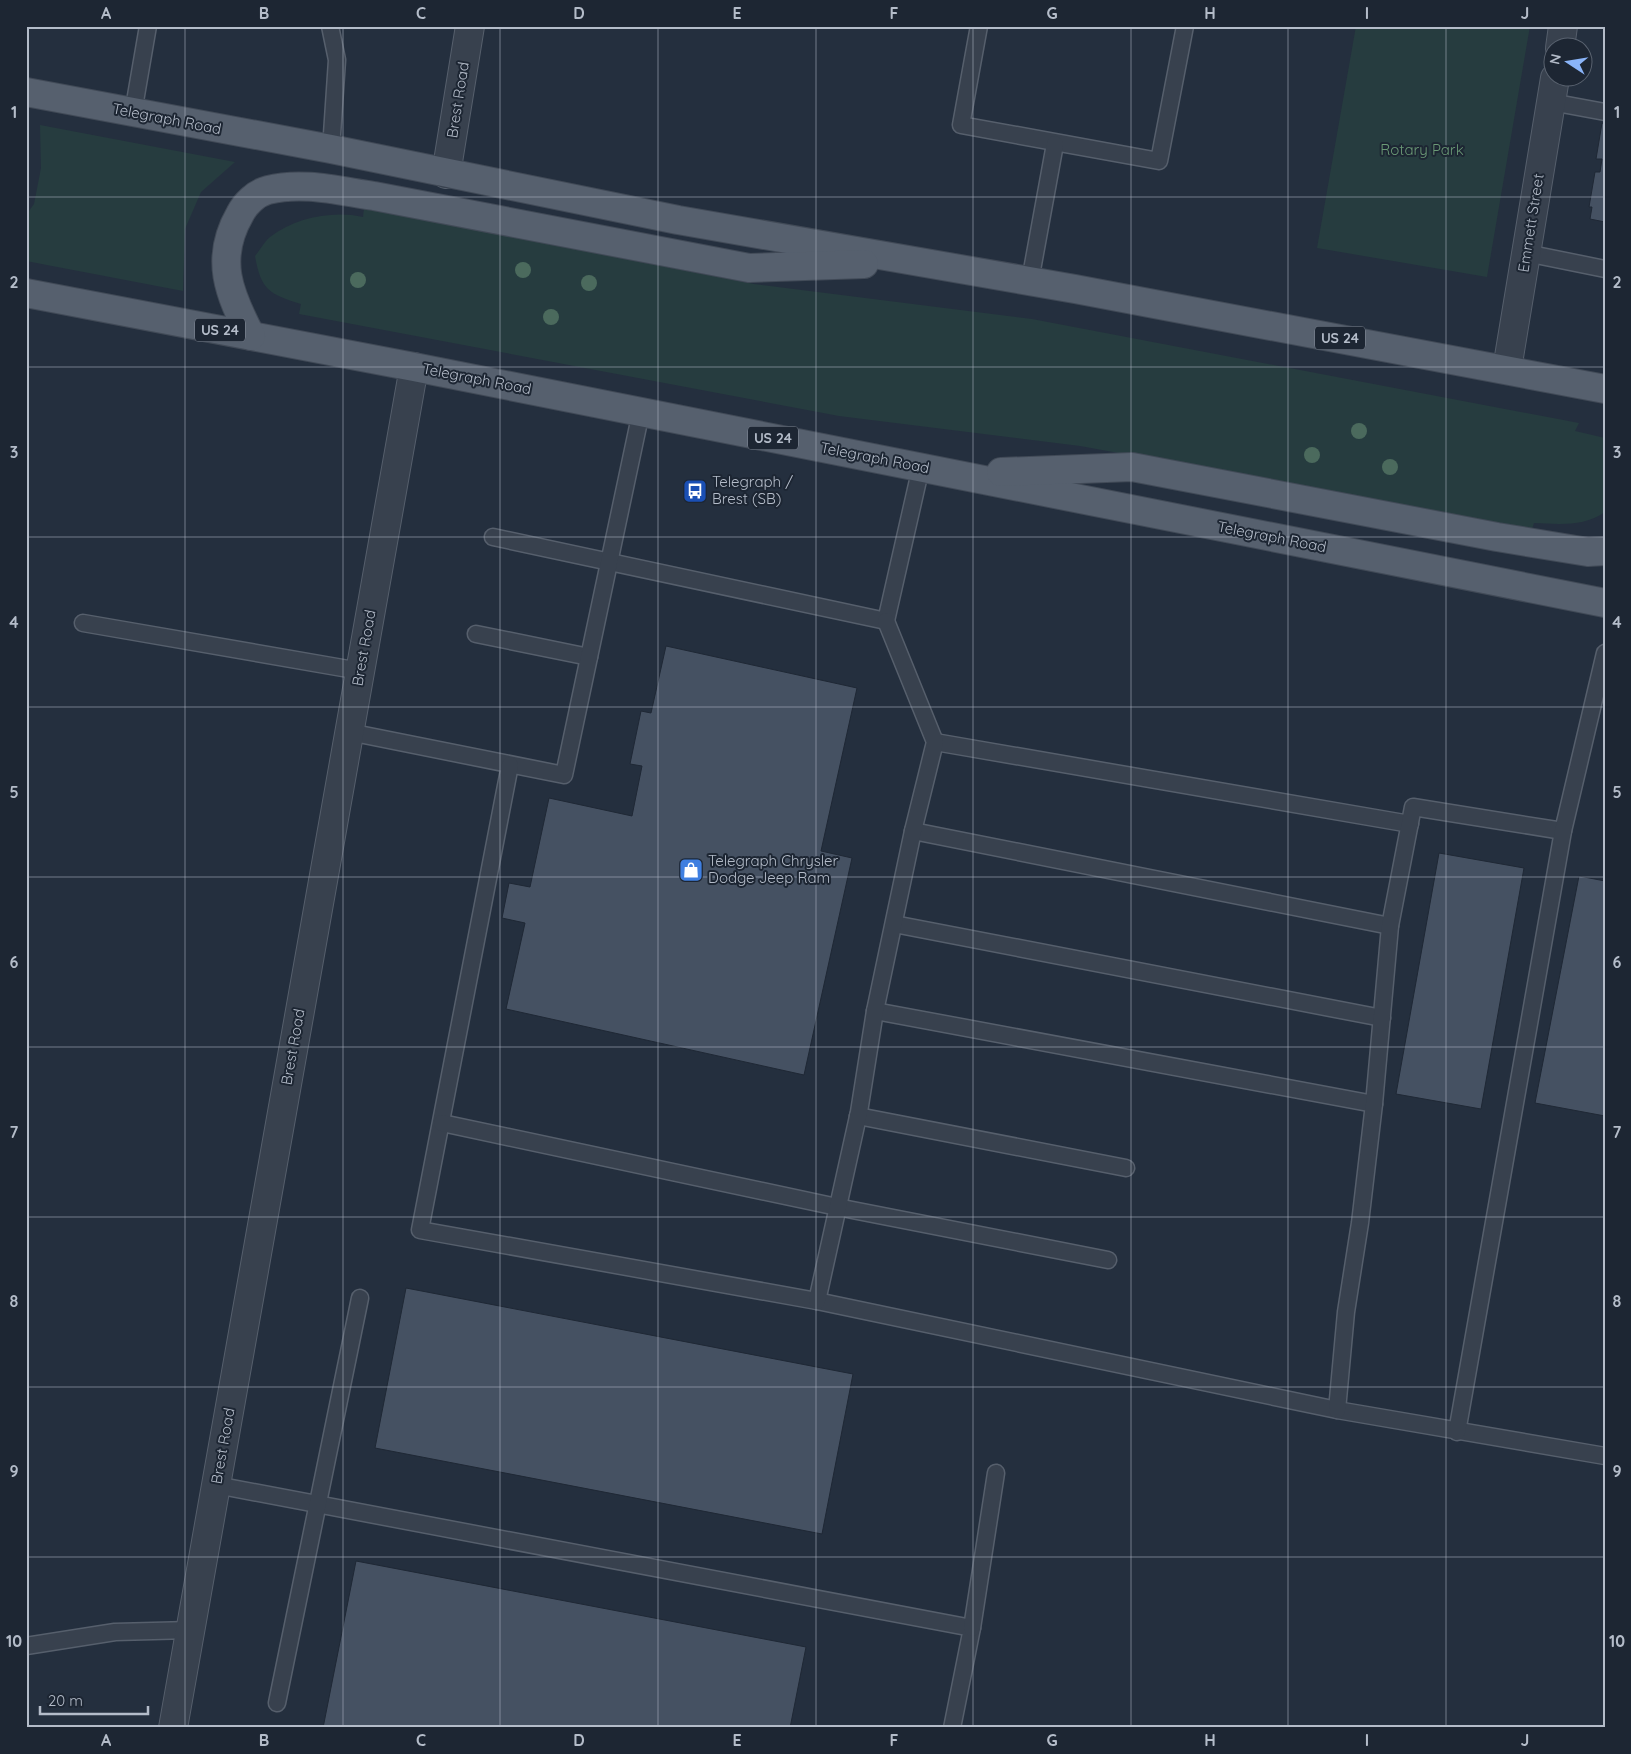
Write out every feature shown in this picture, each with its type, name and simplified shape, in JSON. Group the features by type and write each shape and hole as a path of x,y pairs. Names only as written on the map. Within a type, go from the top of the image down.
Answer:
{"main road":[{"name":"Telegraph Road","path":"26,92 331,149 678,220 1030,281 1507,369 1605,389"},
{"path":"251,336 234,304 226,275 226,252 230,231 245,204 265,191 292,186 315,187 374,196 750,268 920,262"},
{"name":"Telegraph Road","path":"26,293 414,367 1605,603"},
{"path":"957,474 1132,467 1497,537 1588,552 1605,551"}],"street":[{"name":"Brest Road","path":"446,174 470,26"},
{"name":"Emmett Street","path":"1507,369 1553,90"},
{"name":"Brest Road","path":"173,1728 414,367"}],"lane":[{"path":"133,113 148,26"},
{"path":"330,26 337,60 331,149"},
{"path":"979,26 961,125 1055,144 1159,161 1185,26"},
{"path":"1553,90 1605,112"},
{"path":"1030,281 1055,144"},
{"path":"1526,253 1605,269"},
{"path":"349,732 564,775 641,412"},
{"path":"817,1301 858,1116 875,1011 913,832 935,742 886,621 921,467"},
{"path":"493,536 886,621"},
{"path":"83,623 360,671"},
{"path":"476,634 589,657"},
{"path":"1457,1432 1563,831 1605,653"},
{"path":"935,742 1410,824"},
{"path":"510,765 420,1230 817,1301 1337,1410 1605,1456"},
{"path":"1337,1410 1346,1312 1360,1223 1374,1104 1390,926 1413,807 1563,831"},
{"path":"913,832 1390,926"},
{"path":"894,924 1382,1018"},
{"path":"875,1011 1374,1104"},
{"path":"858,1116 1126,1168"},
{"path":"442,1123 837,1208 1108,1260"},
{"path":"277,1704 360,1298"},
{"path":"952,1728 972,1628 996,1473"},
{"path":"216,1485 972,1628"},
{"path":"26,1646 115,1632 190,1630"}],"green space":[{"name":"Rotary Park","path":"1356,26 1530,26 1487,277 1317,248"},
{"path":"40,125 235,162 201,192 185,229 183,291 26,261 26,215 34,204 41,168"},
{"path":"364,208 754,284 1032,319 1579,423 1575,431 1605,438 1605,512 1597,517 1571,524 1534,523 1531,532 1246,476 1080,446 839,416 299,314 301,304 281,297 268,289 260,276 255,256 270,237 290,225 314,217 339,214 363,217"}],"building":[{"path":"1602,123 1605,124 1605,222 1590,219 1592,207 1589,207 1595,172 1600,172 1602,159 1596,159"},
{"name":"Telegraph Chrysler Dodge Jeep Ram","path":"666,646 857,688 821,851 852,858 804,1075 506,1009 525,923 502,918 509,883 530,887 549,798 632,816 642,766 630,764 641,711 651,713"},
{"path":"1439,853 1524,868 1481,1109 1396,1094"},
{"path":"1579,876 1605,881 1605,1116 1535,1103"},
{"path":"406,1288 853,1374 822,1534 375,1448"},
{"path":"356,1561 806,1647 790,1728 323,1728"}],"place":[{"name":"Telegraph / Brest (SB)","path":"695,491"},
{"name":"Telegraph Chrysler Dodge Jeep Ram","path":"691,870"}]}
